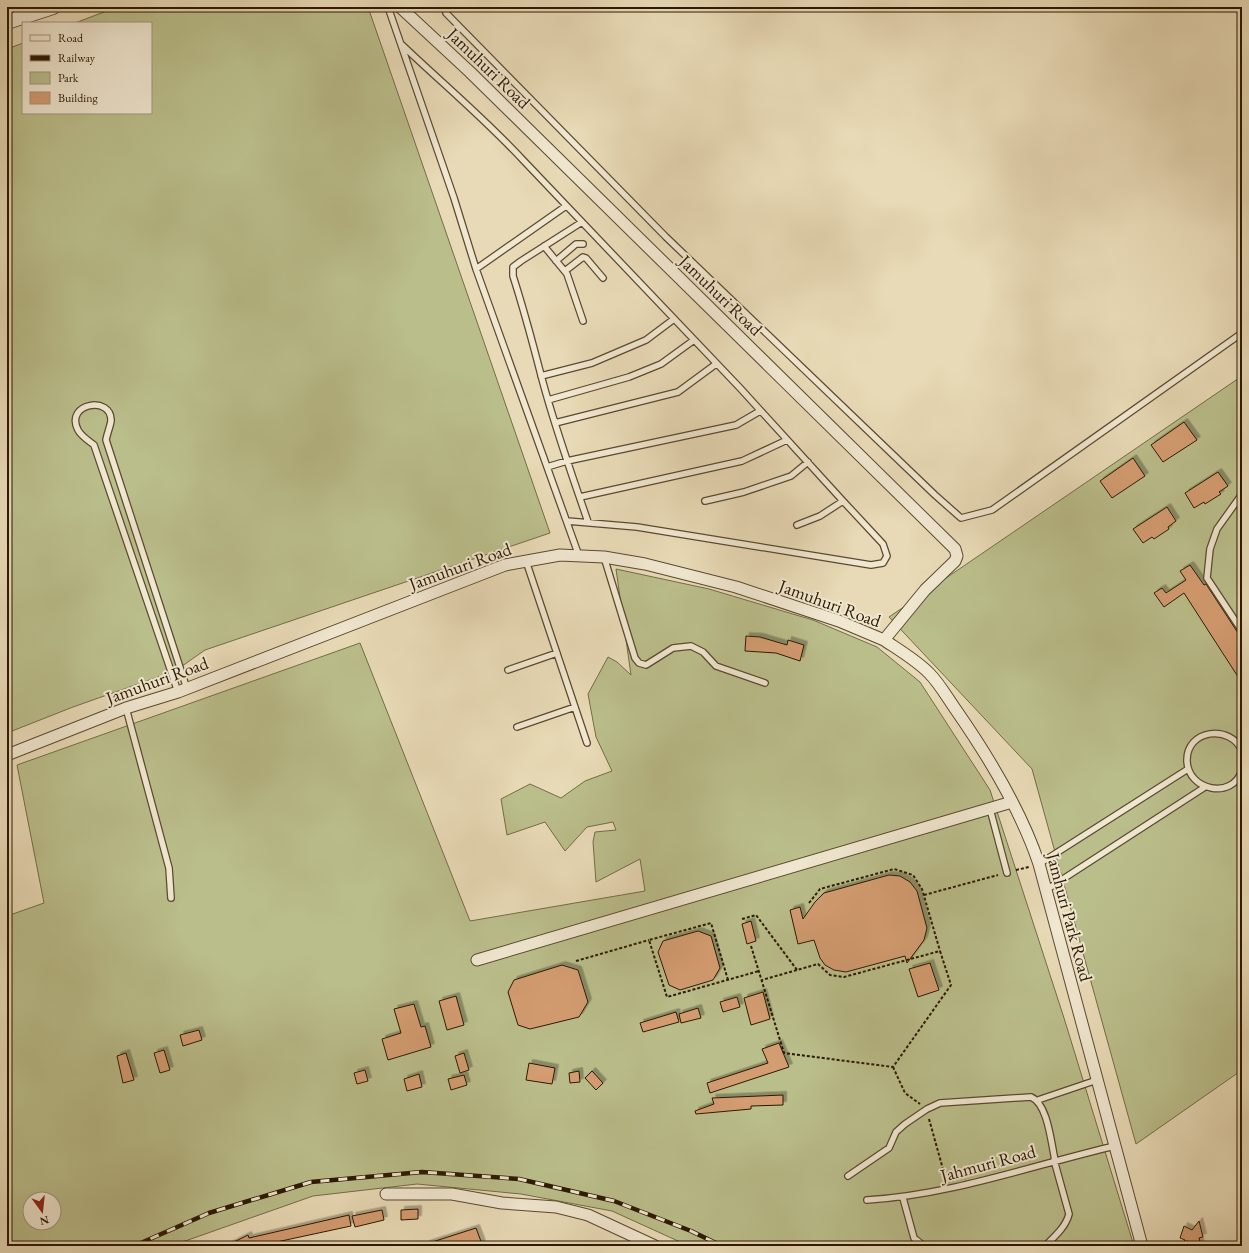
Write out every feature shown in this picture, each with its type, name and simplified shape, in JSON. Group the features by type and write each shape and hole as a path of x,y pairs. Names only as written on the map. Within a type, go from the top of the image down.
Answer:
{"street":[{"path":"7,22 53,7"},
{"name":"Jamuhuri Road","path":"7,755 126,708 183,690 505,565 560,555 604,557 645,564 736,588 839,621 884,640 925,590 952,565 957,556 955,549 470,72 400,7"},
{"name":"Jamhuri Park Road","path":"884,640 929,673 971,731 1012,802 1030,837 1039,864 1142,1246"},
{"path":"477,960 1012,802"},
{"path":"386,1194 452,1194 502,1203 556,1207 588,1215 655,1246"}],"lane":[{"path":"388,7 454,198 476,270 580,556"},
{"path":"445,7 446,13 666,236 935,495 962,518 992,510 1242,333"},
{"path":"401,44 450,91 490,126 582,222 694,340 883,544 887,556 883,563 871,565 650,528 566,521"},
{"path":"476,270 566,206"},
{"path":"582,222 513,267 513,276 530,331 555,423 588,522"},
{"path":"556,261 576,244 583,244"},
{"path":"544,246 565,271 583,321"},
{"path":"565,271 583,257 586,258 604,278"},
{"path":"541,376 592,363 646,340 674,319"},
{"path":"548,400 629,377 661,364 694,340"},
{"path":"555,423 678,392 716,364"},
{"path":"92,404 103,407 109,413 111,421 106,440 183,690 94,445 78,429 76,422 77,415 82,408 92,404"},
{"path":"547,467 567,461 736,425 760,411"},
{"path":"580,497 742,461 787,440"},
{"path":"705,501 744,492 791,476 808,462"},
{"path":"1242,494 1217,529 1210,550 1207,578 1242,631"},
{"path":"797,524 820,516 843,501"},
{"path":"604,557 635,658 639,663 646,665 673,648 691,646 703,652 716,666 765,683"},
{"path":"526,561 587,743"},
{"path":"508,670 557,653"},
{"path":"517,727 575,707"},
{"path":"126,708 169,868 171,898"},
{"path":"1242,751 1240,742 1226,734 1217,732 1208,733 1200,737 1188,751 1187,760 1188,769 1192,777 1205,787 1217,789 1227,787 1235,782 1242,770"},
{"path":"1039,864 1188,769"},
{"path":"1046,890 1205,787"},
{"path":"990,809 1008,873"},
{"path":"1038,1100 1097,1080"},
{"path":"848,1176 889,1148 896,1132 926,1109 940,1103 1031,1097 1038,1100 1044,1108 1054,1160 1068,1214 1068,1220 1045,1246"},
{"name":"Jahmuri Road","path":"867,1200 903,1198 948,1189 1054,1160 1115,1146"},
{"path":"903,1198 914,1238 924,1246"}],"path":[{"path":"924,895 1039,864"},
{"path":"809,903 820,889 894,869 913,875 922,889 951,985 893,1067"},
{"path":"742,919 756,915 797,970"},
{"path":"576,961 711,923 728,980"},
{"path":"649,940 667,997 759,971"},
{"path":"751,946 784,1053 893,1067"},
{"path":"762,980 818,964 830,975 844,977 940,951"},
{"path":"893,1067 905,1094 926,1109 948,1189"}],"green space":[{"path":"117,7 368,7 550,533 205,650 175,671 73,707 7,733 7,49 22,43 22,114 152,114 152,22 78,22"},
{"path":"1242,376 1242,1070 1136,1144 1032,769 889,617"},
{"path":"616,569 709,589 813,620 877,647 920,682 990,790 1064,1018 1134,1246 689,1246 612,1211 521,1194 417,1184 313,1196 171,1246 7,1246 7,916 44,903 17,765 360,643 470,921 645,891 640,859 596,882 593,842 595,832 616,830 613,822 587,827 565,851 545,822 507,835 501,799 530,784 561,798 585,781 612,771 596,737 588,694 608,657 617,662 631,675"}],"building":[{"path":"1184,422 1197,440 1163,462 1151,445"},
{"path":"1133,458 1145,476 1112,498 1100,481"},
{"path":"1218,472 1228,486 1219,492 1221,494 1205,504 1204,502 1194,508 1185,493"},
{"path":"1167,507 1176,521 1168,527 1169,529 1154,539 1152,537 1143,543 1133,529"},
{"path":"1190,565 1204,585 1206,584 1238,633 1242,635 1242,683 1184,593 1164,607 1154,593 1162,588 1166,593 1186,580 1180,571"},
{"path":"746,636 760,637 787,645 788,640 804,645 800,661 776,653 745,651"},
{"path":"889,875 900,876 910,882 917,891 927,928 924,940 907,963 905,956 846,972 834,970 825,965 820,958 814,940 798,944 790,910 800,907 803,919 815,902 824,893"},
{"path":"751,921 756,941 747,944 742,924"},
{"path":"698,931 711,936 720,968 713,980 680,990 669,985 658,952 663,941"},
{"path":"930,963 939,990 918,997 909,969"},
{"path":"562,965 578,970 588,1002 579,1017 530,1029 518,1025 508,992 514,980"},
{"path":"763,992 770,1019 751,1025 744,998"},
{"path":"456,996 464,1025 447,1030 439,1001"},
{"path":"737,997 740,1007 723,1012 720,1002"},
{"path":"414,1004 421,1027 425,1026 431,1047 388,1060 382,1039 401,1033 394,1009"},
{"path":"698,1008 701,1018 681,1023 679,1014"},
{"path":"676,1012 679,1022 643,1032 640,1023"},
{"path":"199,1030 202,1040 183,1046 180,1035"},
{"path":"779,1043 789,1067 710,1093 707,1083 768,1063 762,1049"},
{"path":"164,1050 170,1070 160,1073 154,1053"},
{"path":"126,1053 134,1080 123,1083 117,1056"},
{"path":"464,1053 469,1070 460,1073 455,1056"},
{"path":"529,1063 555,1068 552,1084 526,1080"},
{"path":"365,1070 368,1081 357,1084 354,1073"},
{"path":"579,1071 580,1082 570,1083 569,1073"},
{"path":"592,1071 603,1083 596,1090 585,1078"},
{"path":"419,1074 422,1087 407,1091 404,1079"},
{"path":"464,1075 467,1085 451,1090 448,1079"},
{"path":"783,1095 783,1105 751,1106 751,1109 696,1114 695,1111 714,1104 712,1098"},
{"path":"418,1209 418,1219 401,1220 401,1210"},
{"path":"382,1210 384,1220 355,1227 352,1216"},
{"path":"349,1215 351,1226 258,1246 226,1246 248,1235 249,1238"},
{"path":"1199,1221 1203,1237 1199,1238 1201,1246 1187,1241 1183,1242 1185,1240 1180,1238 1184,1226 1192,1230"},
{"path":"476,1228 482,1244 476,1246 427,1246 426,1244"}],"railway":[{"path":"134,1246 209,1213 311,1182 422,1172 519,1179 614,1201 691,1231 722,1246"}]}
